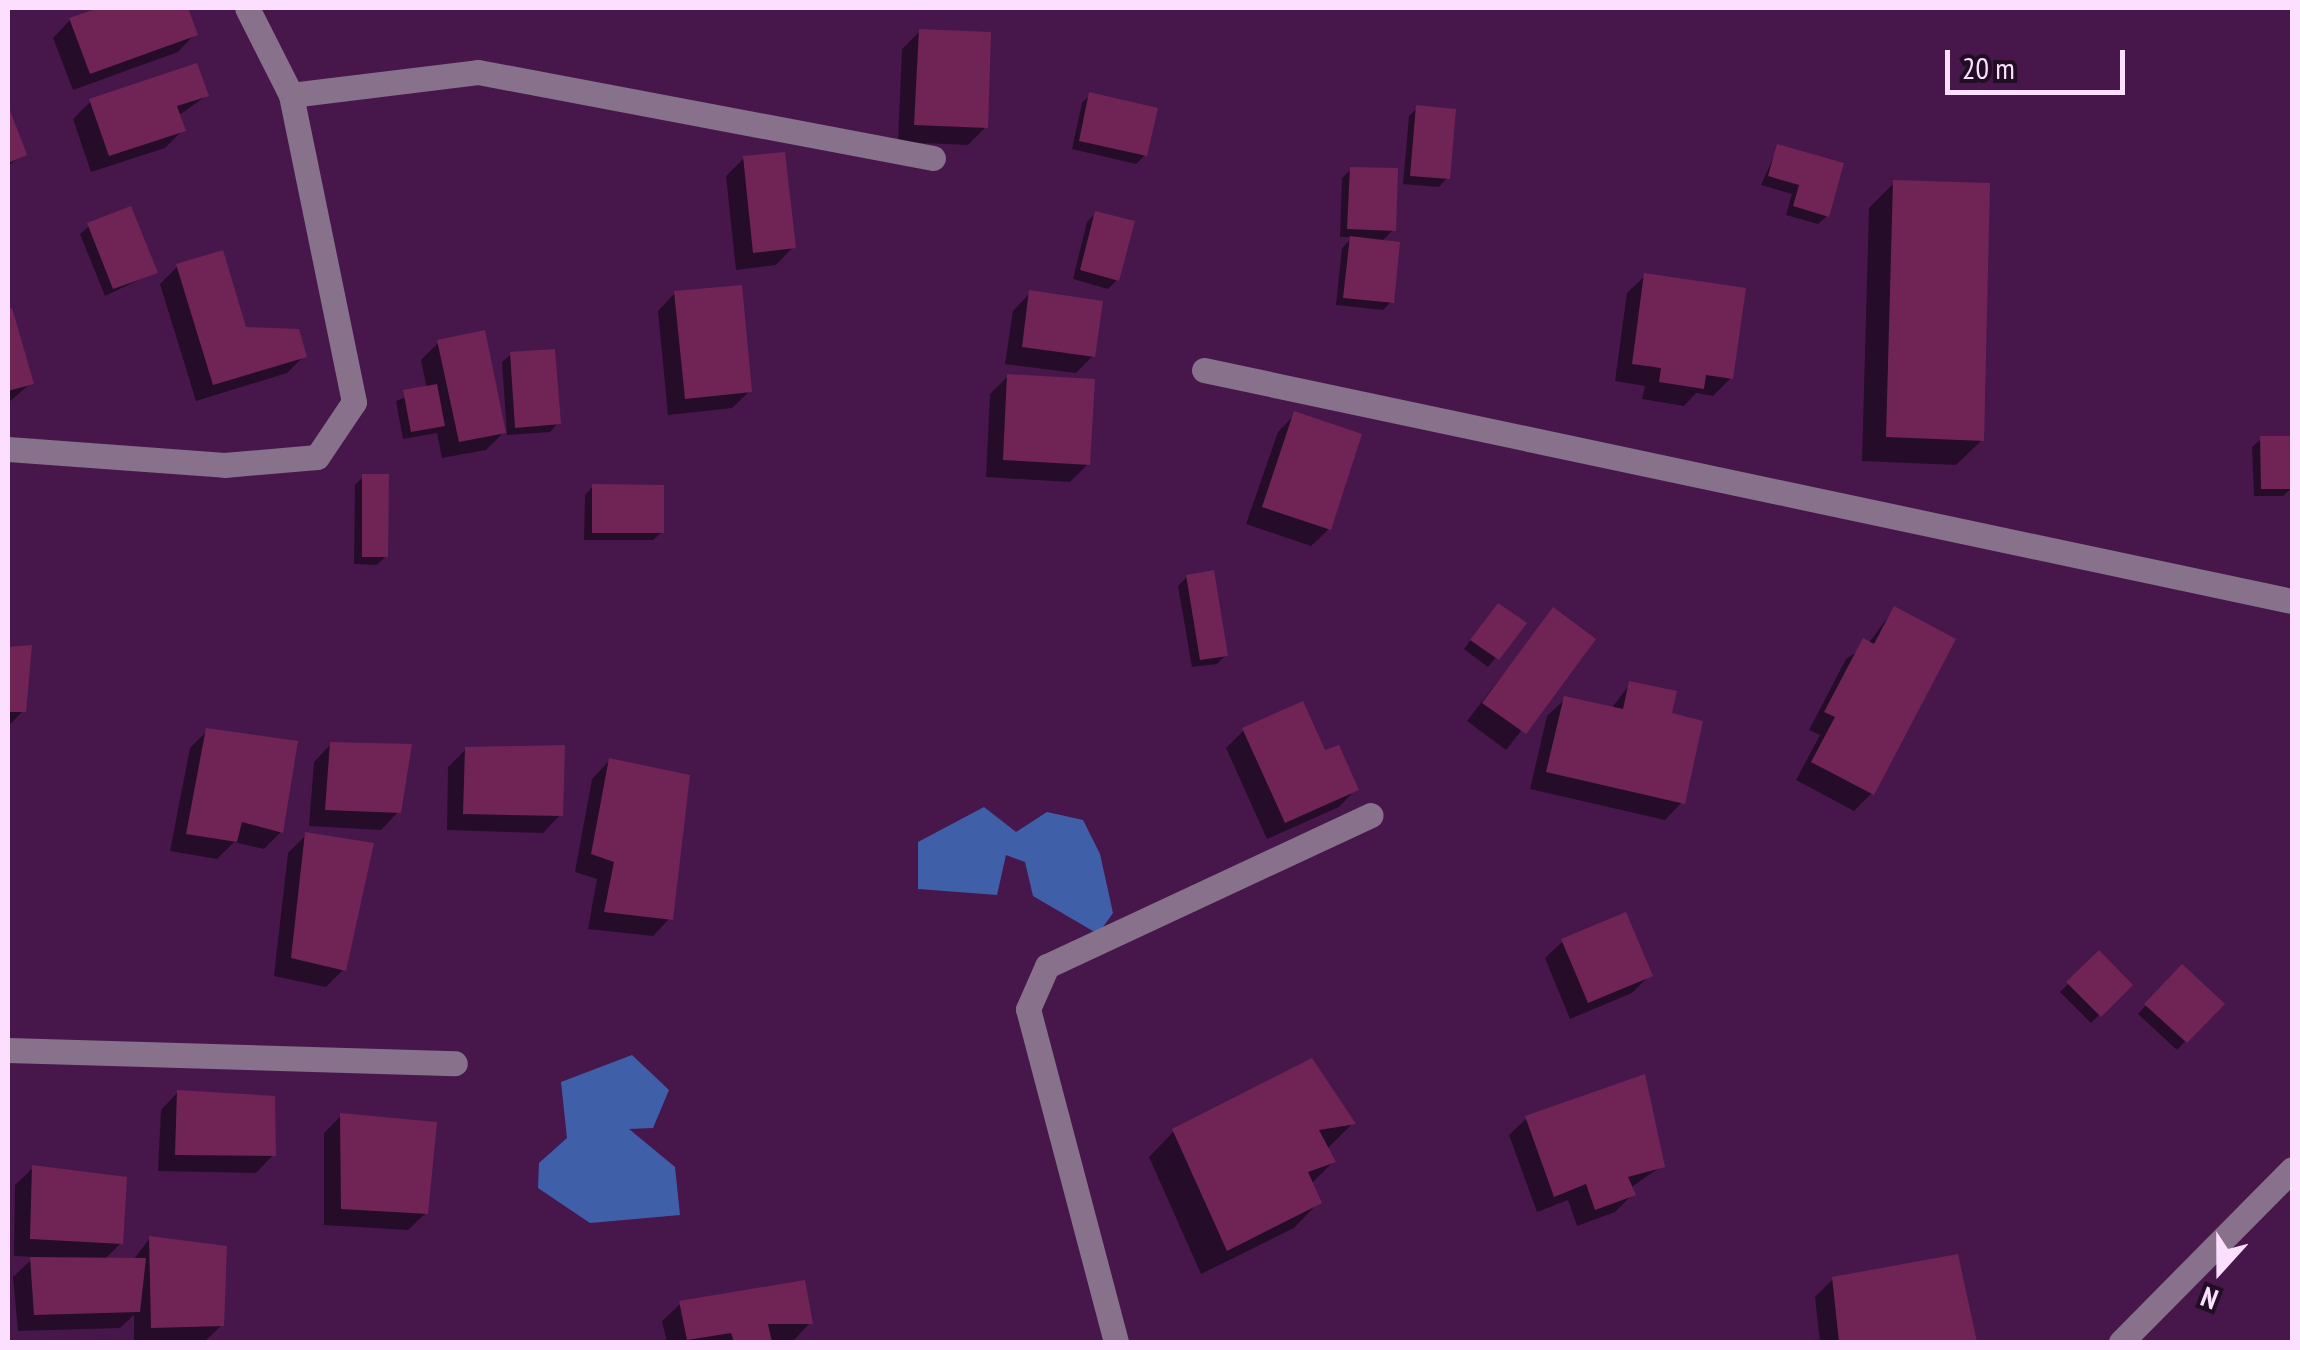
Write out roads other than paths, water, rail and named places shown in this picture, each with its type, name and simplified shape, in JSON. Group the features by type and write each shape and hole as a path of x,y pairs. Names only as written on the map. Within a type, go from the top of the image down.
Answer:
{"street":[{"path":"8,449 224,466 317,457 354,402 291,95 247,8"},
{"path":"291,95 478,72 933,158"},
{"path":"1204,370 2292,601"},
{"path":"1116,1342 1028,1009 1047,966 1371,815"},
{"path":"8,1050 455,1063"},
{"path":"2120,1342 2292,1169"}],"water":[{"path":"984,807 1016,832 1047,812 1083,820 1100,854 1113,913 1098,934 1033,896 1025,862 1006,855 997,895 918,889 918,842"},
{"path":"632,1055 669,1090 653,1128 629,1129 675,1167 680,1215 590,1223 538,1188 539,1163 567,1138 561,1082"}]}
